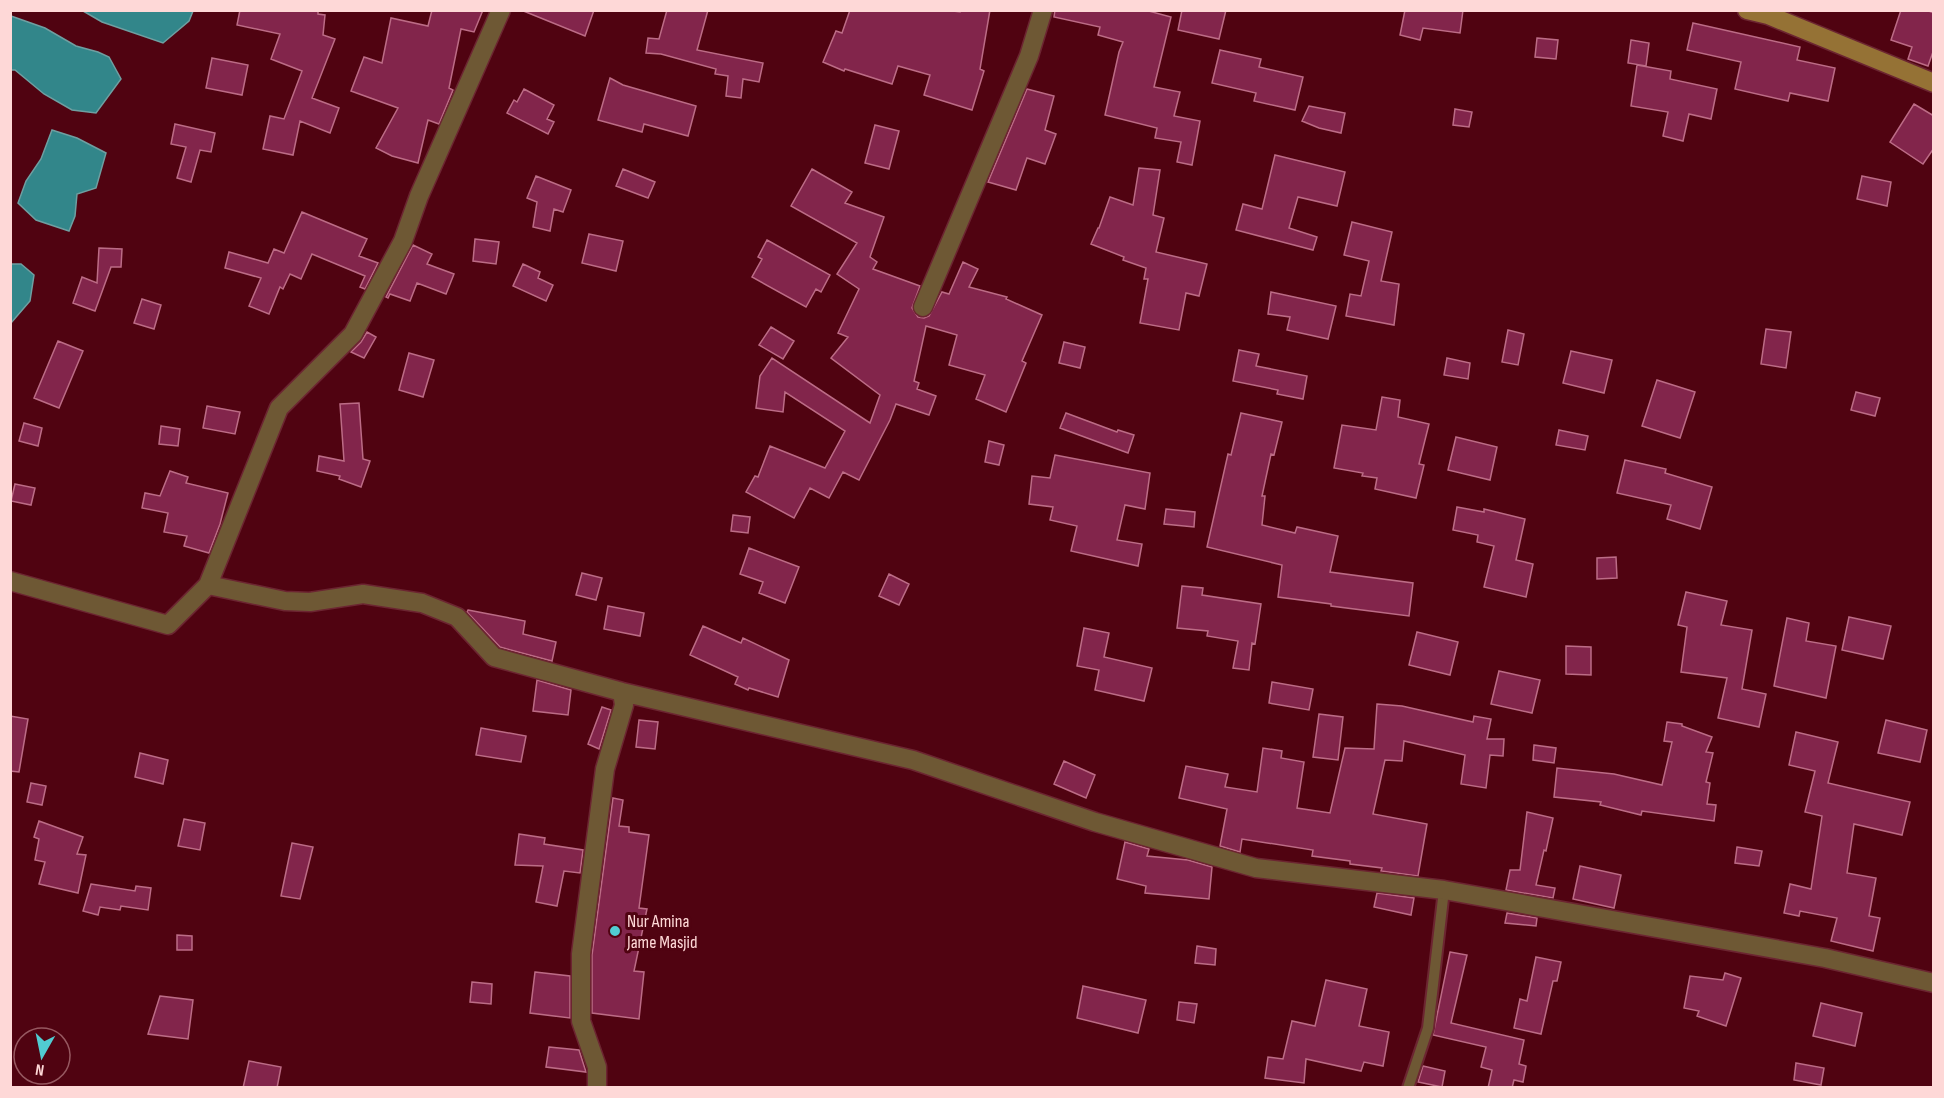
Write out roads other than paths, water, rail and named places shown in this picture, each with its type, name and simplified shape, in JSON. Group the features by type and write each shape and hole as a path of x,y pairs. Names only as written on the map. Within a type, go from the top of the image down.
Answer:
{"street":[{"path":"10,581 168,625 208,585 279,408 353,334 403,241 419,196 501,10"},
{"path":"923,307 1029,56 1043,10"},
{"path":"1747,10 1768,15 1934,83"},
{"path":"208,585 285,601 310,602 363,594 422,603 457,617 494,657 622,692 913,760 1095,822 1256,868 1444,890 1825,958 1934,983"},
{"path":"597,1088 597,1067 581,1021 581,954 604,769 624,705 622,692"}],"lane":[{"path":"1408,1088 1428,1028 1444,890"}],"water":[{"path":"83,11 193,11 189,21 163,43 102,22"},
{"path":"11,16 45,28 76,46 109,57 121,79 96,113 72,110 44,94 15,70 11,70"},
{"path":"52,130 77,138 106,153 96,188 77,194 75,216 69,231 36,220 18,203 26,181 41,159"},
{"path":"11,264 21,264 34,275 30,301 11,323"}],"place":[{"name":"Nur Amina Jame Masjid","path":"615,931"}]}
